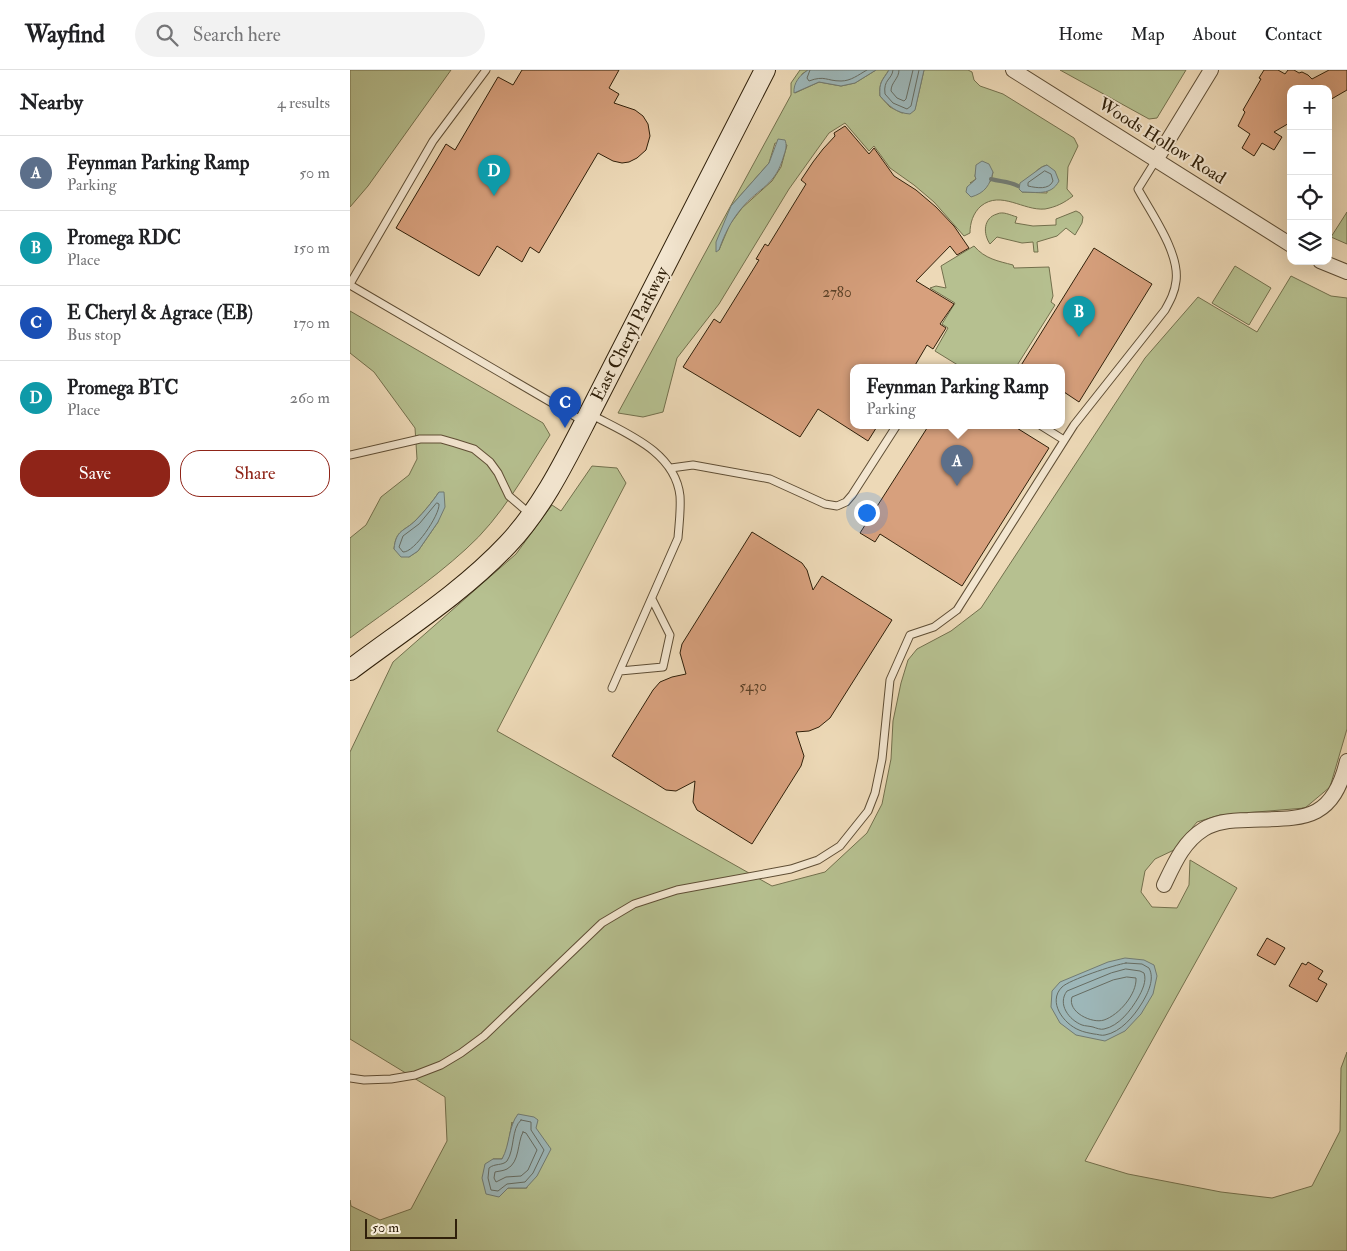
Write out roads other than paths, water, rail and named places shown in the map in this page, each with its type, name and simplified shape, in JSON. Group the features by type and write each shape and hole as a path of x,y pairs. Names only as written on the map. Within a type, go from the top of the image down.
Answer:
{"street":[{"name":"East Cheryl Parkway","path":"350,670 485,567 509,543 531,515 555,478 588,418 765,70"},
{"name":"Woods Hollow Road","path":"1013,70 1287,242"},
{"path":"1156,160 1210,70"},
{"path":"1330,265 1347,272"},
{"path":"1164,885 1178,855 1191,839 1202,830 1215,824 1236,820 1292,818 1308,816 1321,810 1337,792 1347,761"}],"lane":[{"path":"486,70 433,141 350,285 588,418 645,445 671,468 680,494 678,538 612,688"},
{"path":"350,1078 364,1080 391,1079 415,1074 441,1065 461,1053 484,1036 602,923 634,904 677,890 791,869 818,860 840,846 868,811 875,794 882,759 890,680 910,635 934,627 956,610 1074,425 1165,310 1172,297 1176,280 1175,263 1169,246 1138,189 1156,160"},
{"path":"671,468 693,465 770,479 825,504 837,506 846,502 852,495 894,429"},
{"path":"1046,429 1064,440"},
{"path":"350,455 420,439 441,439 455,442 474,449 490,462 509,496 531,515"},
{"path":"620,671 663,667 670,635 652,599"}],"water":[{"path":"808,70 876,70 855,83 841,86 819,82 794,93 798,80"},
{"path":"889,70 924,70 915,110 910,114 893,108 880,96 883,79"},
{"path":"778,139 785,140 786,147 776,174 737,214 728,228 719,250 716,252 716,242 731,206 769,163"},
{"path":"982,161 989,164 993,172 992,177 983,191 971,197 966,192 967,187 976,179 976,165"},
{"path":"1047,165 1055,171 1059,181 1056,186 1048,191 1038,192 1022,192 1019,189 1020,183"},
{"path":"439,492 444,492 445,507 438,522 418,551 409,557 401,557 394,549 399,534 419,517"},
{"path":"1125,958 1144,960 1154,965 1157,976 1153,994 1141,1014 1125,1031 1105,1041 1076,1035 1060,1023 1051,1007 1052,991 1060,982 1108,962"},
{"path":"518,1114 534,1117 538,1120 536,1128 551,1149 537,1176 526,1188 508,1188 499,1197 486,1194 482,1178 485,1164 493,1159 502,1159 512,1125"}],"waterway":[{"path":"991,179 1018,186"}],"place":[{"name":"Promega BTC","path":"494,196"},
{"name":"Promega RDC","path":"1079,337"},
{"name":"E Cheryl & Agrace (EB)","path":"565,428"},
{"name":"Feynman Parking Ramp","path":"957,486"}]}
